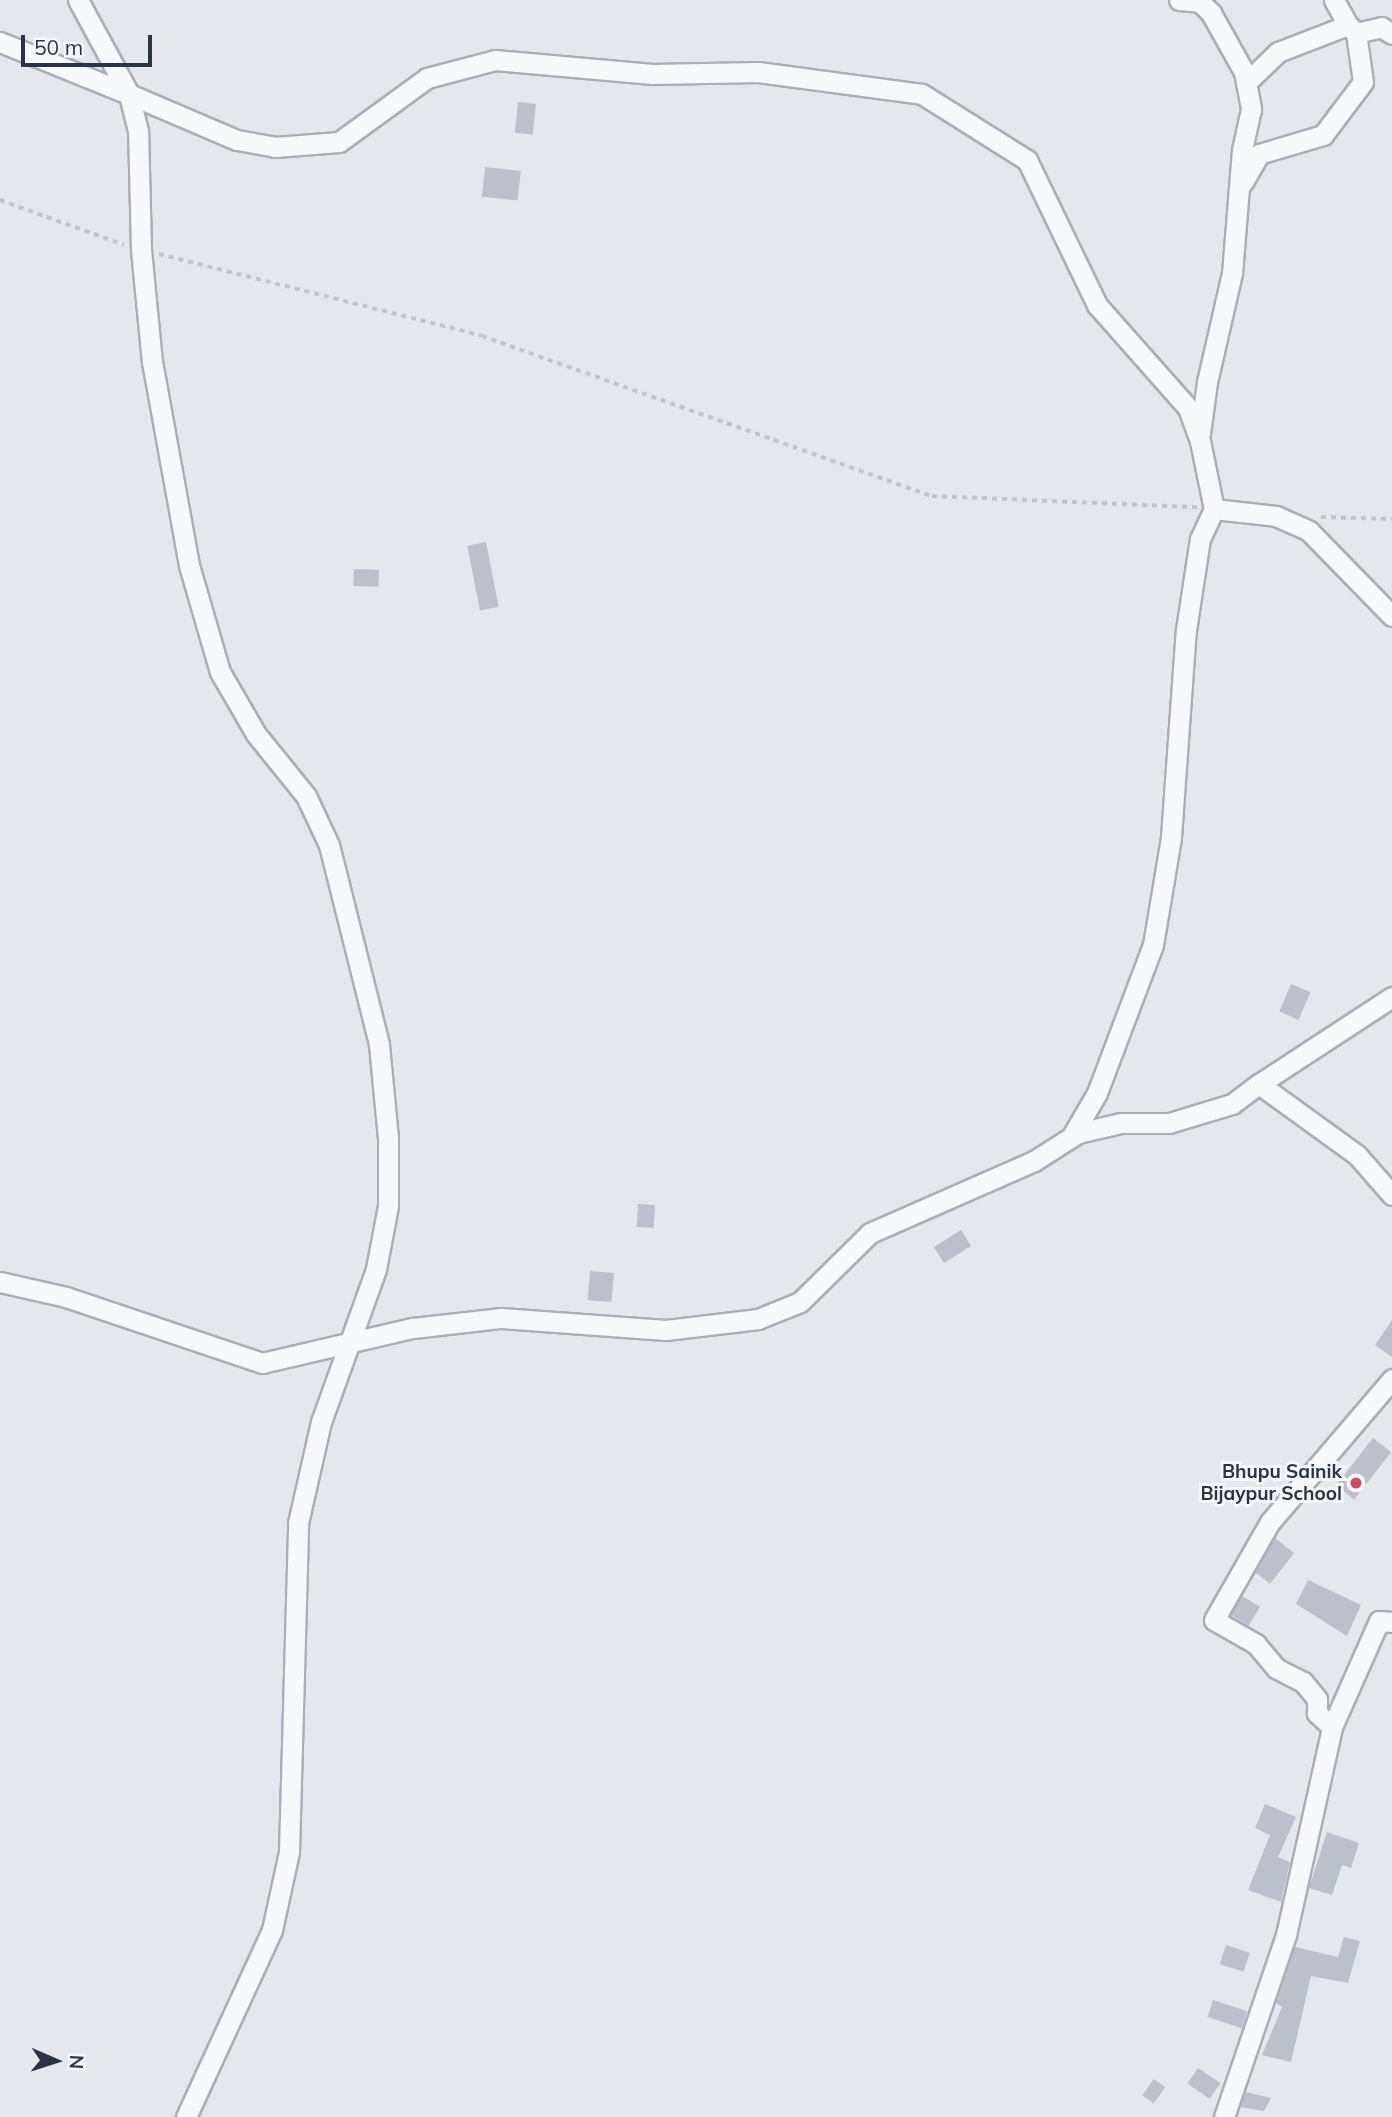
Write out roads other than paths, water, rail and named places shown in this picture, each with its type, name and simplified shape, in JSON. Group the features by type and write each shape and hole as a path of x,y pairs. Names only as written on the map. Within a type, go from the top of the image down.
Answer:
{"street":[{"path":"78,0 129,94 138,131 141,250 152,362 188,565 220,672 256,734 306,796 329,845 379,1044 388,1206 376,1269 321,1422 298,1523 289,1852 275,1917 186,2117"},
{"path":"1179,0 1200,2 1211,13 1247,83 1251,109 1232,273 1207,382 1200,441"},
{"path":"1240,186 1259,154 1322,135 1363,82 1352,29 1334,0"},
{"path":"1247,83 1278,52 1352,29 1381,27 1392,33"},
{"path":"0,42 237,139 275,148 339,142 427,78 495,60 652,74 758,72 922,94 1027,160 1097,305 1188,408 1200,441 1214,509 1200,539 1186,630 1171,836 1153,945 1097,1093 1072,1136"},
{"path":"1214,509 1276,516 1309,531 1392,616"},
{"path":"0,1282 66,1297 262,1363 350,1346 413,1328 501,1318 666,1330 758,1319 800,1302 870,1233 1034,1161 1072,1136 1121,1123 1169,1123 1232,1104 1392,997"},
{"path":"1259,1084 1357,1155 1392,1195"},
{"path":"1332,1727 1317,1713 1317,1699 1303,1682 1276,1668 1256,1644 1214,1620 1270,1522 1392,1379"},
{"path":"1224,2117 1286,1935 1332,1727 1379,1621 1392,1622"}],"place":[{"name":"Bhupu Sainik Bijaypur School","path":"1356,1483"}]}
